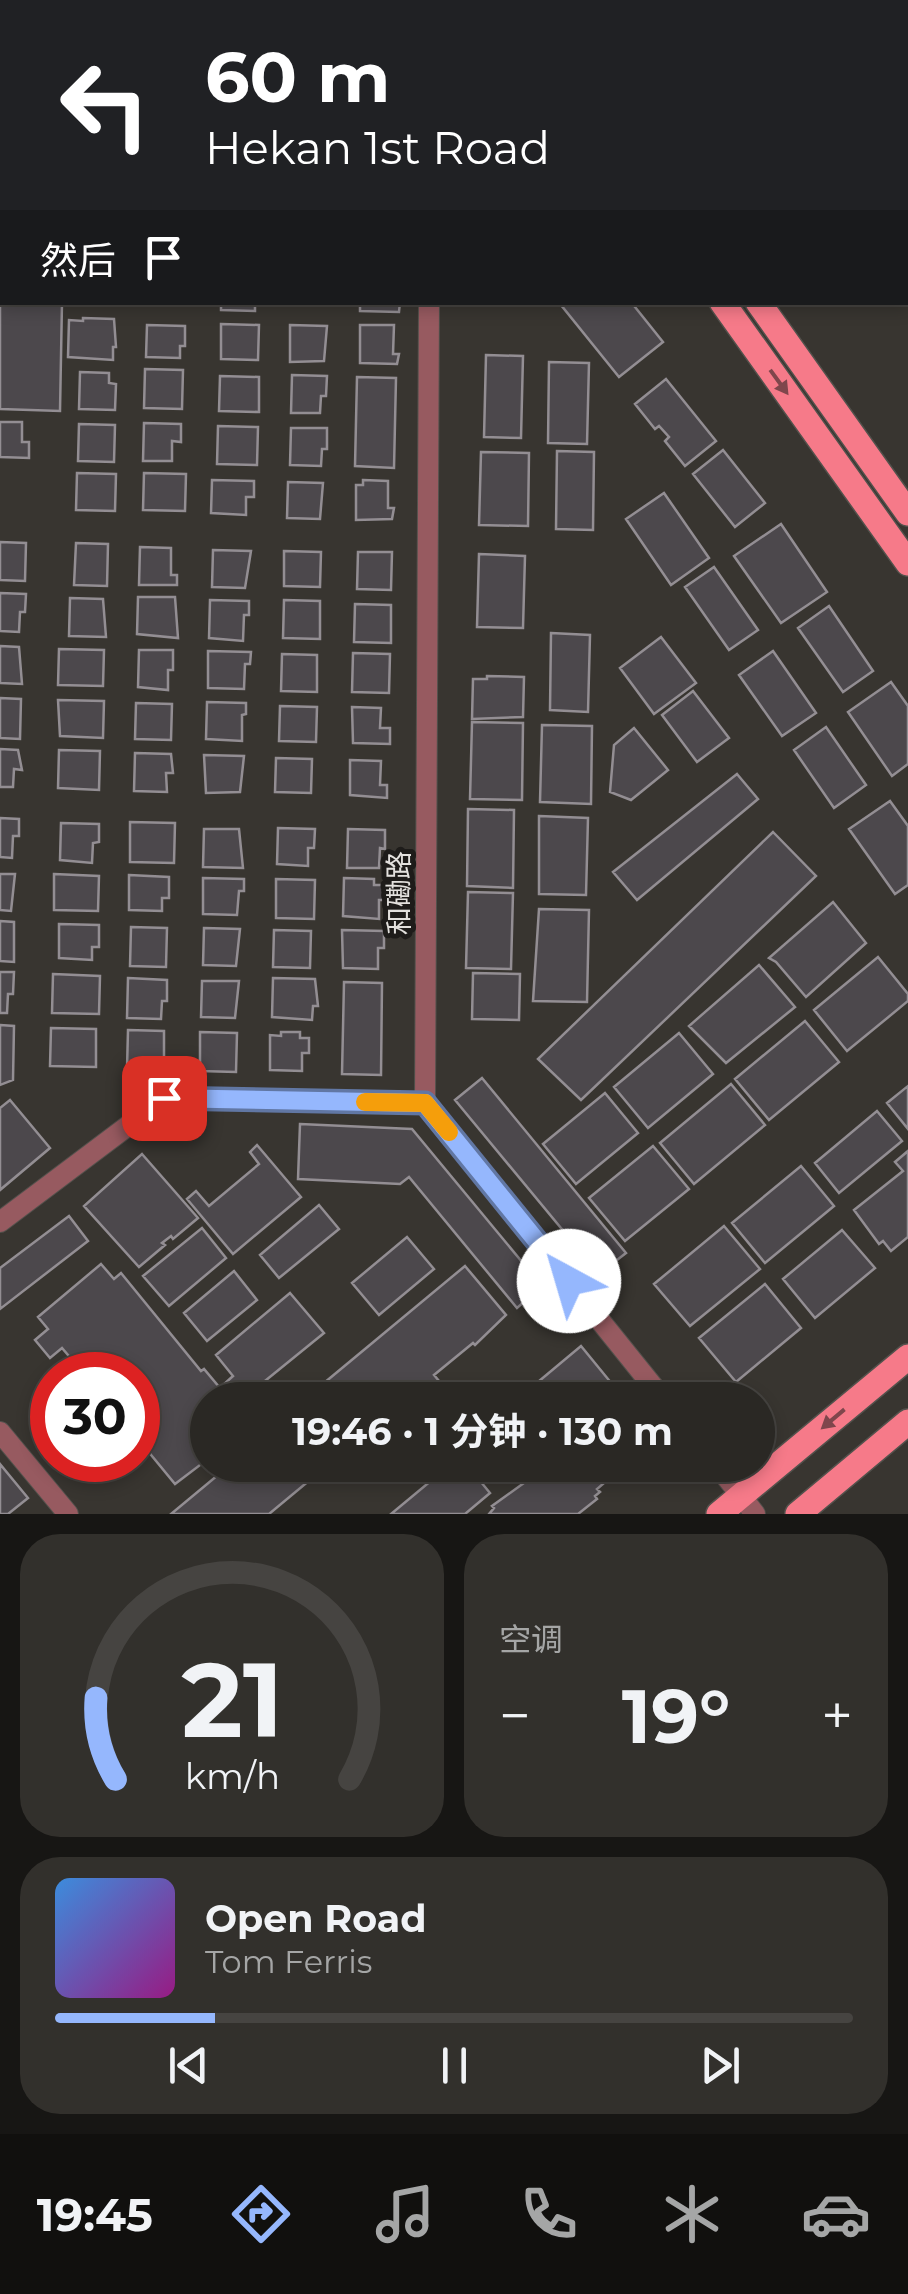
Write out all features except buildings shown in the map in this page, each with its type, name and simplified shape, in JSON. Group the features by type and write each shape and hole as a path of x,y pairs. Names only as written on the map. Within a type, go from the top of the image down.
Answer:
{"main road":[{"path":"724,305 908,563"},
{"path":"760,305 908,513"},
{"path":"718,1514 748,1504 908,1357"},
{"path":"798,1514 908,1422"}],"street":[{"name":"和磡路","path":"425,1103 429,305"},
{"path":"0,1222 164,1098 425,1103 650,1382"},
{"path":"0,1432 68,1514"},
{"path":"731,1482 748,1504"}],"slow traffic":[{"path":"365,1102 425,1103 449,1132"}],"route":[{"path":"164,1098 425,1103 569,1281"}]}
